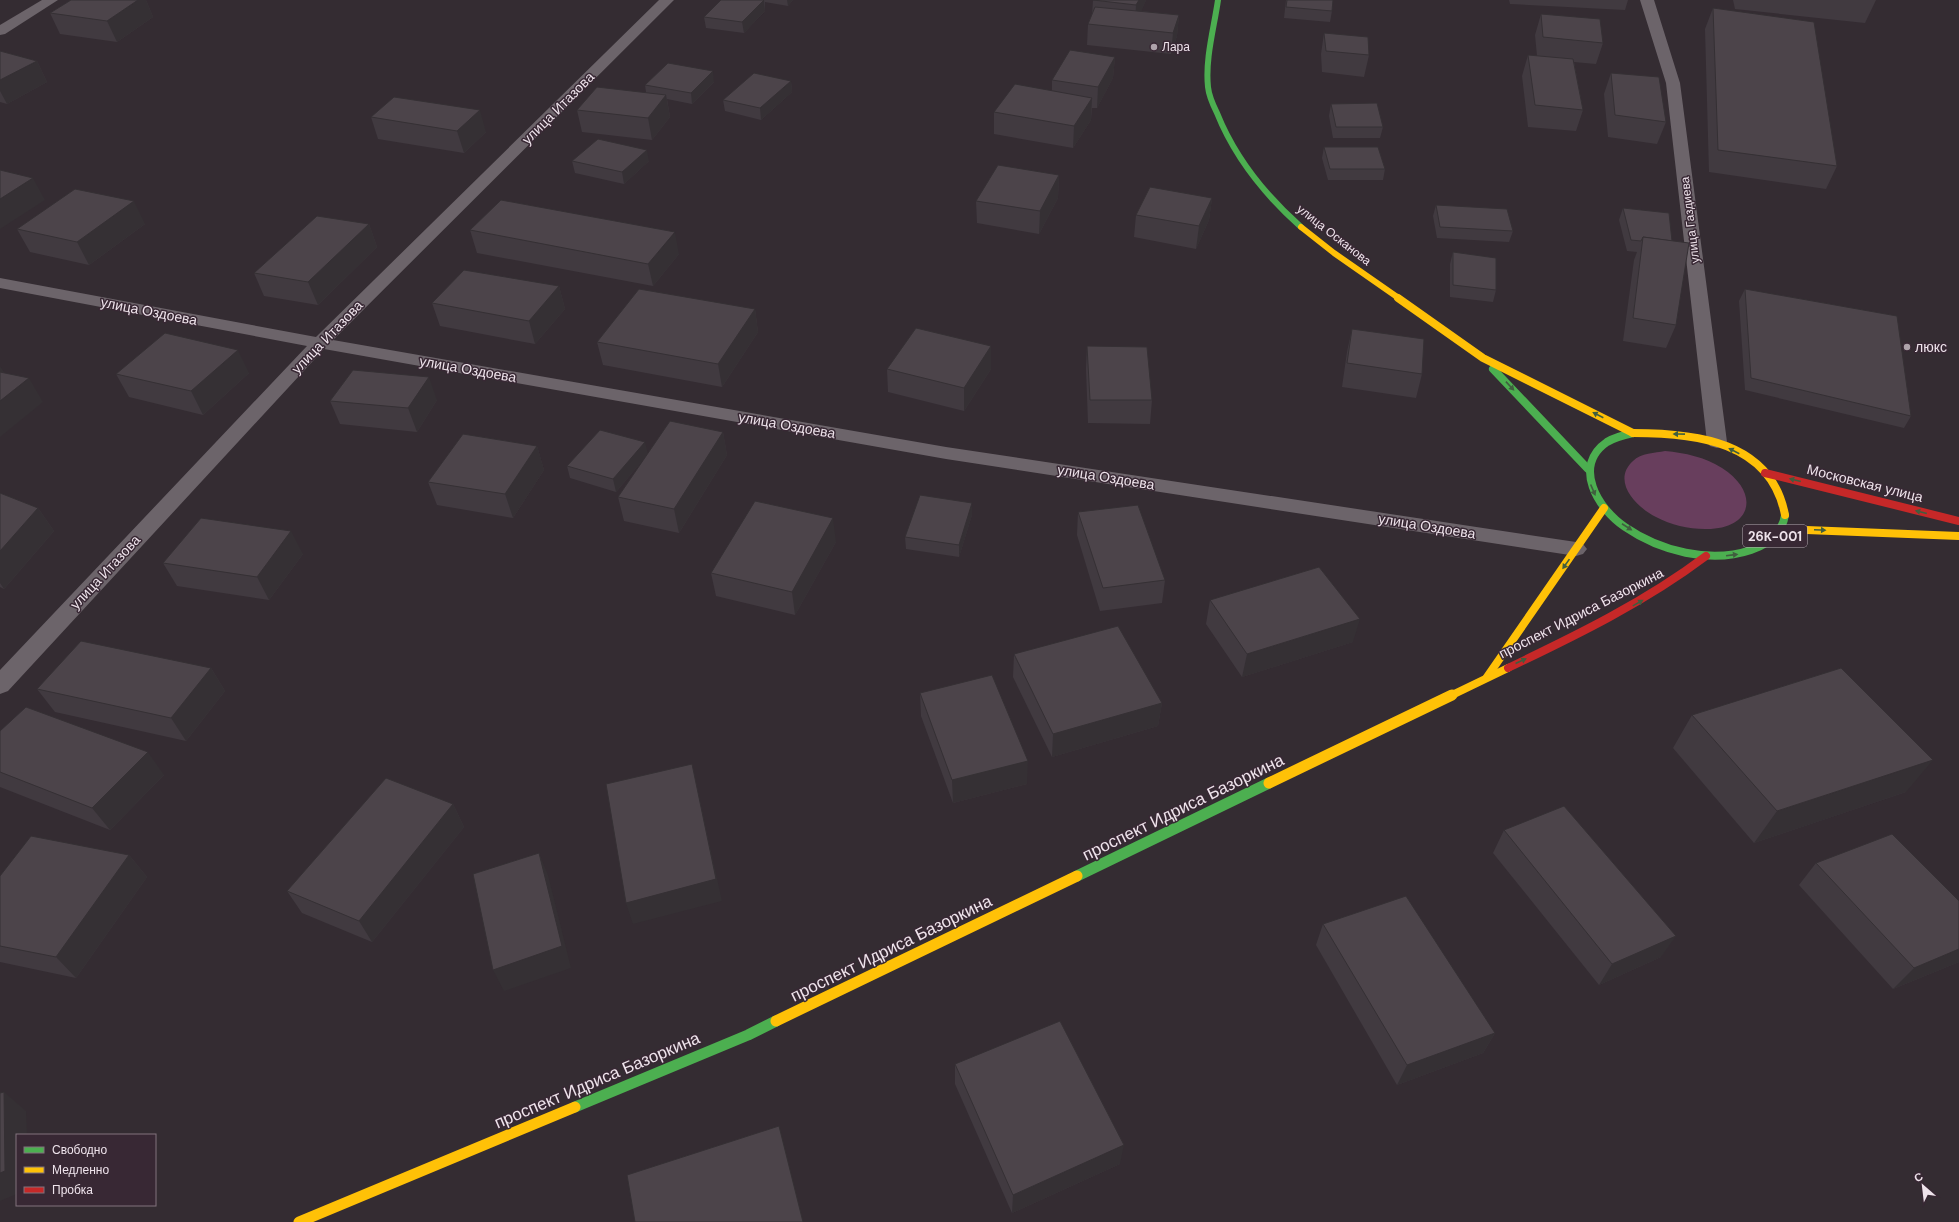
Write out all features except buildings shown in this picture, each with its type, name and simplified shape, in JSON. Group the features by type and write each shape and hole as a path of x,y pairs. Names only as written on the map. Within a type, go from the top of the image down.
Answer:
{"main road":[{"name":"улица Осканова","path":"1218,0 1209,57 1208,86 1214,107 1225,131 1239,157 1261,188 1299,225 1334,253 1483,358 1633,433"},
{"name":"улица Осканова","path":"1483,358 1588,469"},
{"name":"26К-001","path":"1633,433 1688,434 1717,442 1743,456 1765,473 1780,491 1786,511 1781,529 1771,542 1754,551 1731,555 1706,556 1680,551 1653,542 1625,527 1604,508 1592,489 1588,469 1596,453 1611,440 1633,433"},
{"name":"Московская улица","path":"1765,473 1959,521"},
{"name":"проспект Идриса Базоркина","path":"1486,678 1604,508"},
{"name":"26К-001","path":"1781,529 1959,536"},
{"name":"проспект Идриса Базоркина","path":"299,1222 748,1035 1638,603 1677,579 1706,556"}],"street":[{"path":"0,31 51,0"},
{"name":"улица Итазова","path":"0,685 320,343 667,0"},
{"name":"улица Газдиева","path":"1647,0 1673,83 1717,442"},
{"name":"улица Оздоева","path":"0,283 320,343 946,453 1576,549"}],"shaded area":[{"path":"1665,451 1702,458 1722,468 1734,478 1742,488 1746,499 1746,508 1741,517 1733,523 1721,528 1692,528 1662,520 1648,513 1641,507 1634,500 1625,485 1624,477 1627,469 1636,458 1640,456"}],"traffic: fast":[{"path":"1218,0 1211,42 1208,74 1208,88 1212,102 1219,119 1244,164 1265,191 1301,227"},
{"path":"1493,369 1588,469"},
{"path":"1633,433 1615,438 1602,447 1597,452 1592,462 1590,467 1590,476 1595,493 1607,511 1624,526 1645,539 1668,548 1693,554 1717,556 1740,554 1760,547 1773,538 1780,530 1785,515"},
{"path":"1077,876 1269,783"},
{"path":"575,1107 748,1035 776,1021"}],"traffic: slow":[{"path":"1301,227 1334,253 1483,358 1633,433"},
{"path":"1633,433 1694,436 1724,445 1739,453 1766,473 1782,500 1785,515"},
{"path":"1487,677 1604,508"},
{"path":"1781,529 1959,536"},
{"path":"1269,783 1508,668"},
{"path":"776,1021 1077,876"},
{"path":"299,1222 575,1107"}],"traffic: jam":[{"path":"1765,473 1959,521"},
{"path":"1508,668 1635,604 1683,573 1706,556"}],"place":[{"name":"Лара","path":"1154,47"},
{"name":"люкс","path":"1907,347"}]}
